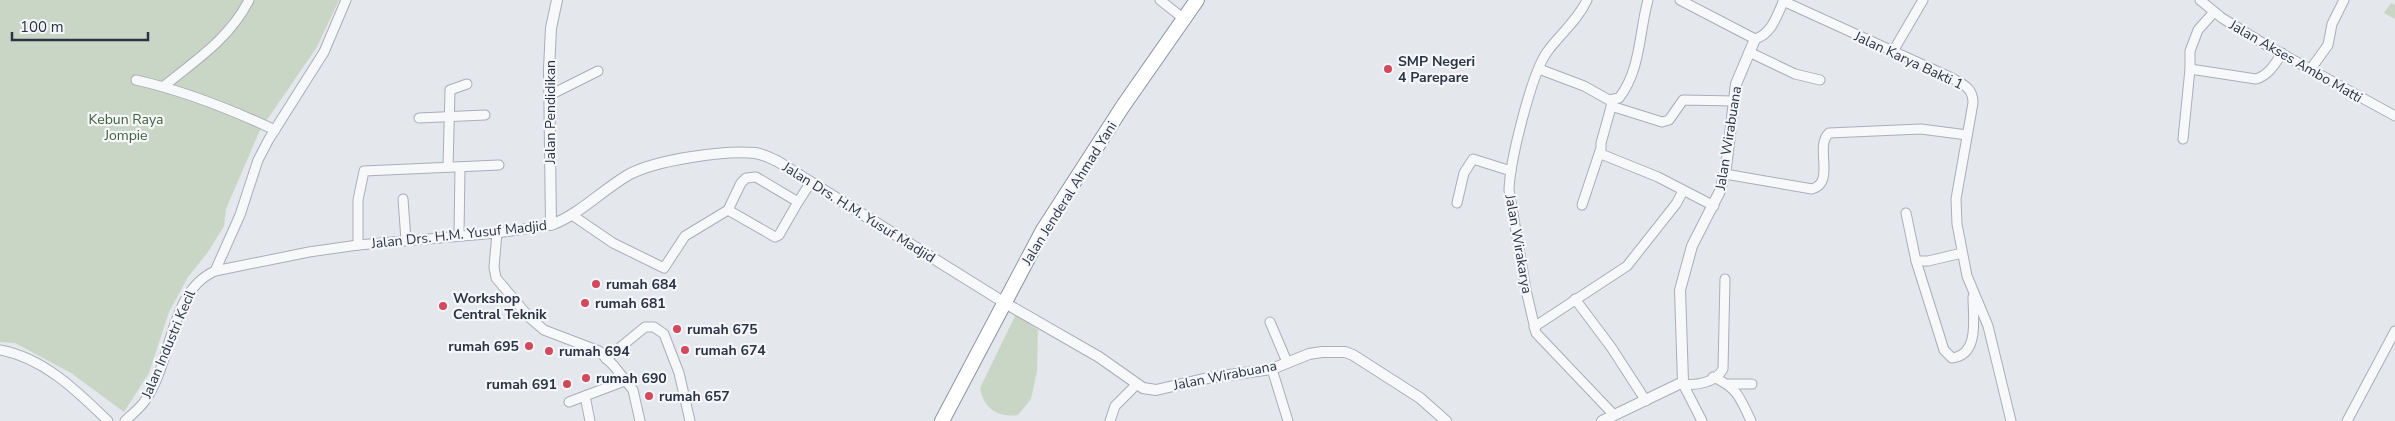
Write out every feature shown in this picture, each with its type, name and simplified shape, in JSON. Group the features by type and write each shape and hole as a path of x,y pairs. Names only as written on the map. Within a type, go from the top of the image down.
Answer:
{"highway":[{"name":"Jalan Jenderal Ahmad Yani","path":"942,421 1043,230 1123,106 1197,0"}],"street":[{"path":"164,86 202,57 225,36 249,0"},
{"path":"215,271 240,215 255,167 275,130 324,52 346,0"},
{"name":"Jalan Pendidikan","path":"551,224 548,96 551,28 557,0"},
{"path":"1160,0 1184,19"},
{"name":"Jalan Wirakarya","path":"1587,0 1579,14 1548,51 1540,69 1524,114 1511,170 1511,202 1534,327 1547,346 1614,415"},
{"path":"1582,206 1600,151 1612,102 1623,93 1640,49 1648,0"},
{"path":"1680,0 1755,38 1762,37 1770,30 1784,0"},
{"name":"Jalan Karya Bakti 1","path":"1784,0 1892,52 1952,78 1969,88 1973,94 1955,210 1962,252 1974,293 1988,326 2011,421"},
{"path":"1892,52 1923,0"},
{"name":"Jalan Akses Ambo Matti","path":"2200,0 2214,12 2310,70 2395,116"},
{"path":"2310,70 2328,45 2332,24 2344,0"},
{"path":"2183,139 2190,51 2198,30 2214,12"},
{"name":"Jalan Wirabuana","path":"1682,384 1680,290 1692,246 1714,206 1725,174 1736,81 1755,38"},
{"path":"1749,52 1796,74 1820,80"},
{"path":"2190,69 2256,79 2263,77 2282,53"},
{"path":"1540,69 1584,86 1612,102 1662,122 1669,120 1683,100 1734,100"},
{"path":"548,96 598,71"},
{"path":"136,80 164,86 224,107 275,130"},
{"path":"448,167 450,90 467,84"},
{"path":"420,118 485,115"},
{"path":"1725,174 1812,189 1818,188 1824,180 1824,141 1829,133 1921,130 1967,135"},
{"path":"1600,151 1606,156 1658,177 1714,206"},
{"name":"Jalan Drs. H.M. Yusuf Madjid","path":"215,271 309,252 358,245 497,233 551,224 572,215 629,174 663,162 720,154 752,153 766,156 811,182 1005,303"},
{"path":"1457,203 1464,173 1473,159 1511,170"},
{"path":"358,245 358,200 364,171 499,165"},
{"path":"459,235 460,167"},
{"path":"572,215 612,243 664,268 685,236 728,210 743,180 751,177 758,178 798,202"},
{"path":"728,210 776,237 811,182"},
{"path":"1534,327 1627,266 1676,204 1683,191"},
{"path":"403,199 406,240"},
{"path":"1906,212 1916,261 1944,350 1952,358 1962,356 1971,346 1974,293"},
{"path":"497,233 494,272 496,278 544,330 594,349 606,358 627,380 636,397 640,421"},
{"path":"1916,261 1928,261 1962,252"},
{"name":"Jalan Industri Kecil","path":"125,421 144,402 152,388 183,304 192,287 203,276 215,271"},
{"path":"1602,421 1682,384 1697,385 1713,378 1723,368 1725,279"},
{"path":"1575,299 1611,347 1646,401"},
{"name":"Jalan Wirabuana","path":"1005,303 1099,357 1136,384 1156,390 1208,378 1272,369 1287,362 1322,352 1349,352 1420,398 1446,421"},
{"path":"1270,322 1287,362"},
{"path":"606,358 644,327 654,327 664,334 679,373 690,421"},
{"path":"2347,421 2395,331"},
{"path":"0,350 18,355 60,377 108,421"},
{"path":"1272,369 1288,421"},
{"path":"1713,378 1729,384 1752,384"},
{"path":"569,402 627,380"},
{"path":"1110,421 1112,412 1118,402 1136,384"},
{"path":"1682,384 1702,421"},
{"path":"1729,384 1751,421"},
{"path":"585,396 590,421"}],"green space":[{"name":"Kebun Raya Jompie","path":"0,0 339,0 317,47 260,130 226,209 224,226 208,252 188,277 169,312 149,373 124,412 71,373 15,343 0,342"},
{"path":"2391,3 2395,5 2395,19 2384,13"},
{"path":"1016,314 1038,330 1037,371 1031,399 1018,415 1011,416 998,413 988,406 984,401 980,388"}],"place":[{"name":"SMP Negeri 4 Parepare","path":"1388,69"},
{"name":"rumah 684","path":"596,284"},
{"name":"rumah 681","path":"585,303"},
{"name":"Workshop Central Teknik","path":"443,306"},
{"name":"rumah 675","path":"677,329"},
{"name":"rumah 695","path":"529,346"},
{"name":"rumah 674","path":"685,350"},
{"name":"rumah 694","path":"549,351"},
{"name":"rumah 690","path":"586,378"},
{"name":"rumah 691","path":"567,384"},
{"name":"rumah 657","path":"649,396"}]}
